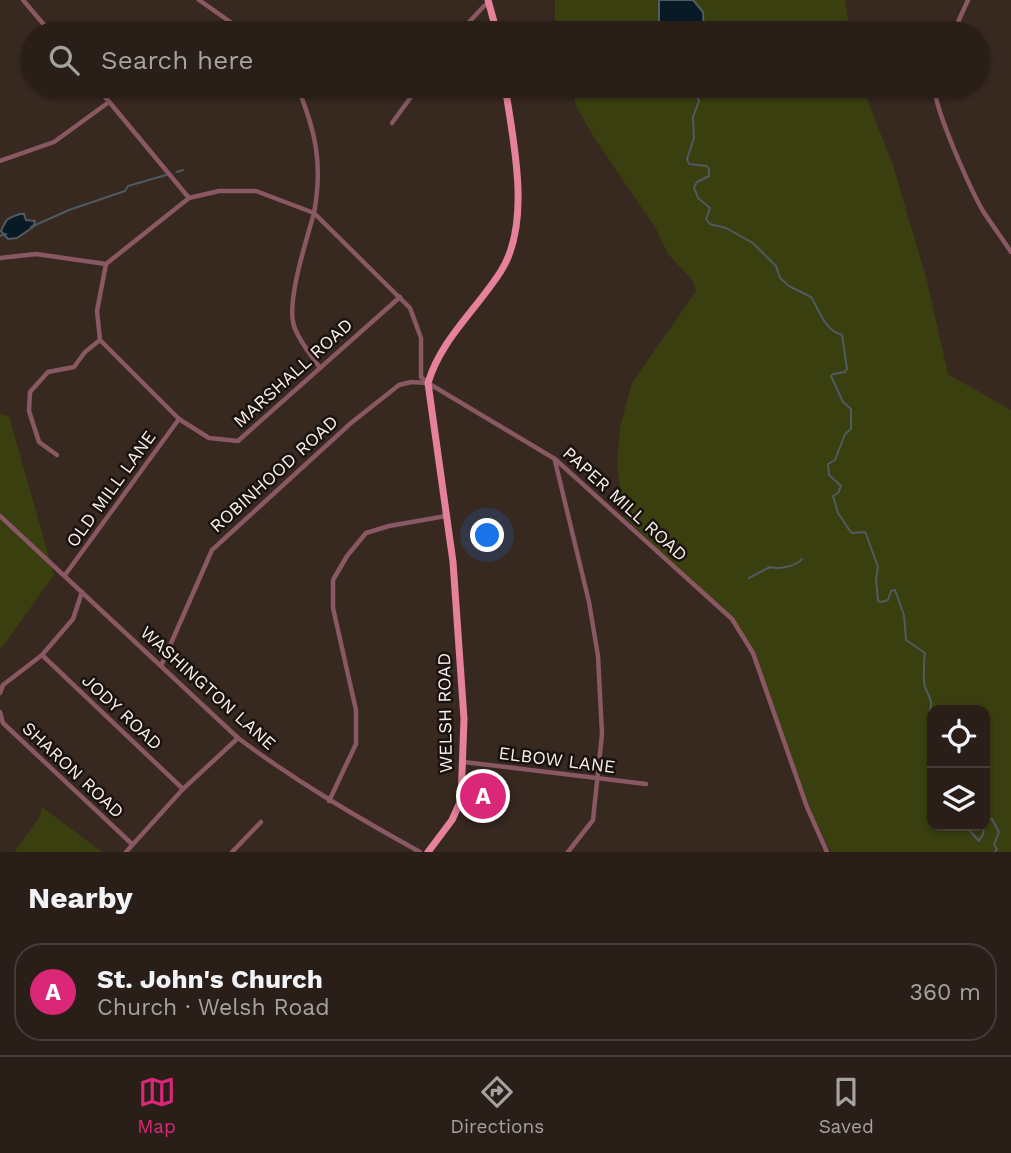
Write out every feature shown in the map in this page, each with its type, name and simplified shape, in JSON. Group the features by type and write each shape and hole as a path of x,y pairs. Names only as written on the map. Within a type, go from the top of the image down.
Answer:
{"main road":[{"path":"489,2 494,21"},
{"path":"428,383 438,355 503,269 514,242 518,208 506,98"},
{"name":"WELSH ROAD","path":"428,383 453,562 463,697 464,762 461,800 452,820 428,852"}],"street":[{"path":"23,0 41,21"},
{"path":"199,0 229,21"},
{"path":"958,21 968,0"},
{"path":"470,21 489,2"},
{"path":"106,98 189,198"},
{"path":"302,98 317,148 319,187 292,310 293,323 299,338 320,368"},
{"path":"392,123 410,98"},
{"path":"935,98 941,118 982,210 1011,252"},
{"path":"0,161 54,142 109,102"},
{"path":"178,419 100,340 97,311 106,264 189,198 219,191 256,191 314,213 410,308 421,338 421,377 428,383"},
{"path":"0,258 36,254 106,264"},
{"name":"MARSHALL ROAD","path":"178,419 209,439 238,441 400,297"},
{"path":"57,456 39,442 29,411 30,392 48,372 74,367 85,352 100,340"},
{"name":"ROBINHOOD ROAD","path":"161,666 212,550 351,423 399,385 411,382 428,383"},
{"name":"PAPER MILL ROAD","path":"428,383 555,459 732,619 753,653 807,807 827,852"},
{"name":"OLD MILL LANE","path":"65,575 178,419"},
{"path":"555,459 560,489 585,580 597,656 602,734 593,820 568,852"},
{"name":"WASHINGTON LANE","path":"0,516 238,738 271,764 329,801 420,852"},
{"path":"329,801 356,744 356,710 333,608 333,580 347,556 366,533 446,516"},
{"path":"0,693 4,685 42,655 73,619 82,592"},
{"name":"JODY ROAD","path":"42,655 183,789"},
{"name":"SHARON ROAD","path":"0,712 3,723 132,844"},
{"path":"126,852 183,789 238,738"},
{"name":"ELBOW LANE","path":"464,762 646,784"},
{"path":"232,852 261,822"}],"green space":[{"path":"555,0 845,0 848,21 555,21"},
{"path":"574,98 867,98 893,165 927,281 948,374 1011,410 1011,852 831,852 793,763 754,651 733,617 624,516 617,466 620,427 632,383 696,291 693,281 668,254 656,229 593,136"},
{"path":"0,414 9,416 54,575 0,650"},
{"path":"42,807 102,852 14,852 39,818"}],"water":[{"path":"659,0 693,0 703,12 703,21 659,21"},
{"path":"24,214 26,220 35,221 33,227 17,238 8,239 1,231 8,220"}],"waterway":[{"path":"698,98 699,101 693,117 694,138 687,159 689,164 707,166 709,169 709,176 697,182 694,187 698,198 710,208 706,219 710,224 726,228 753,243 776,266 780,278 789,286 811,297 831,329 842,335 847,369 831,376 843,402 851,409 851,429 845,434 835,460 828,464 829,475 841,486 833,496 838,513 850,531 866,534 878,567 878,601 888,600 891,591 895,590 904,615 906,640 925,653 924,684 931,705"},
{"path":"177,172 183,170"},
{"path":"31,227 69,210 125,191 128,186 166,175"},
{"path":"0,236 6,234"},
{"path":"749,578 770,567 787,567 802,559"},
{"path":"990,820 999,832 994,845 997,849 995,852"},
{"path":"970,831 979,841 983,831"}],"place":[{"name":"St. John's Church","path":"483,796"}]}
